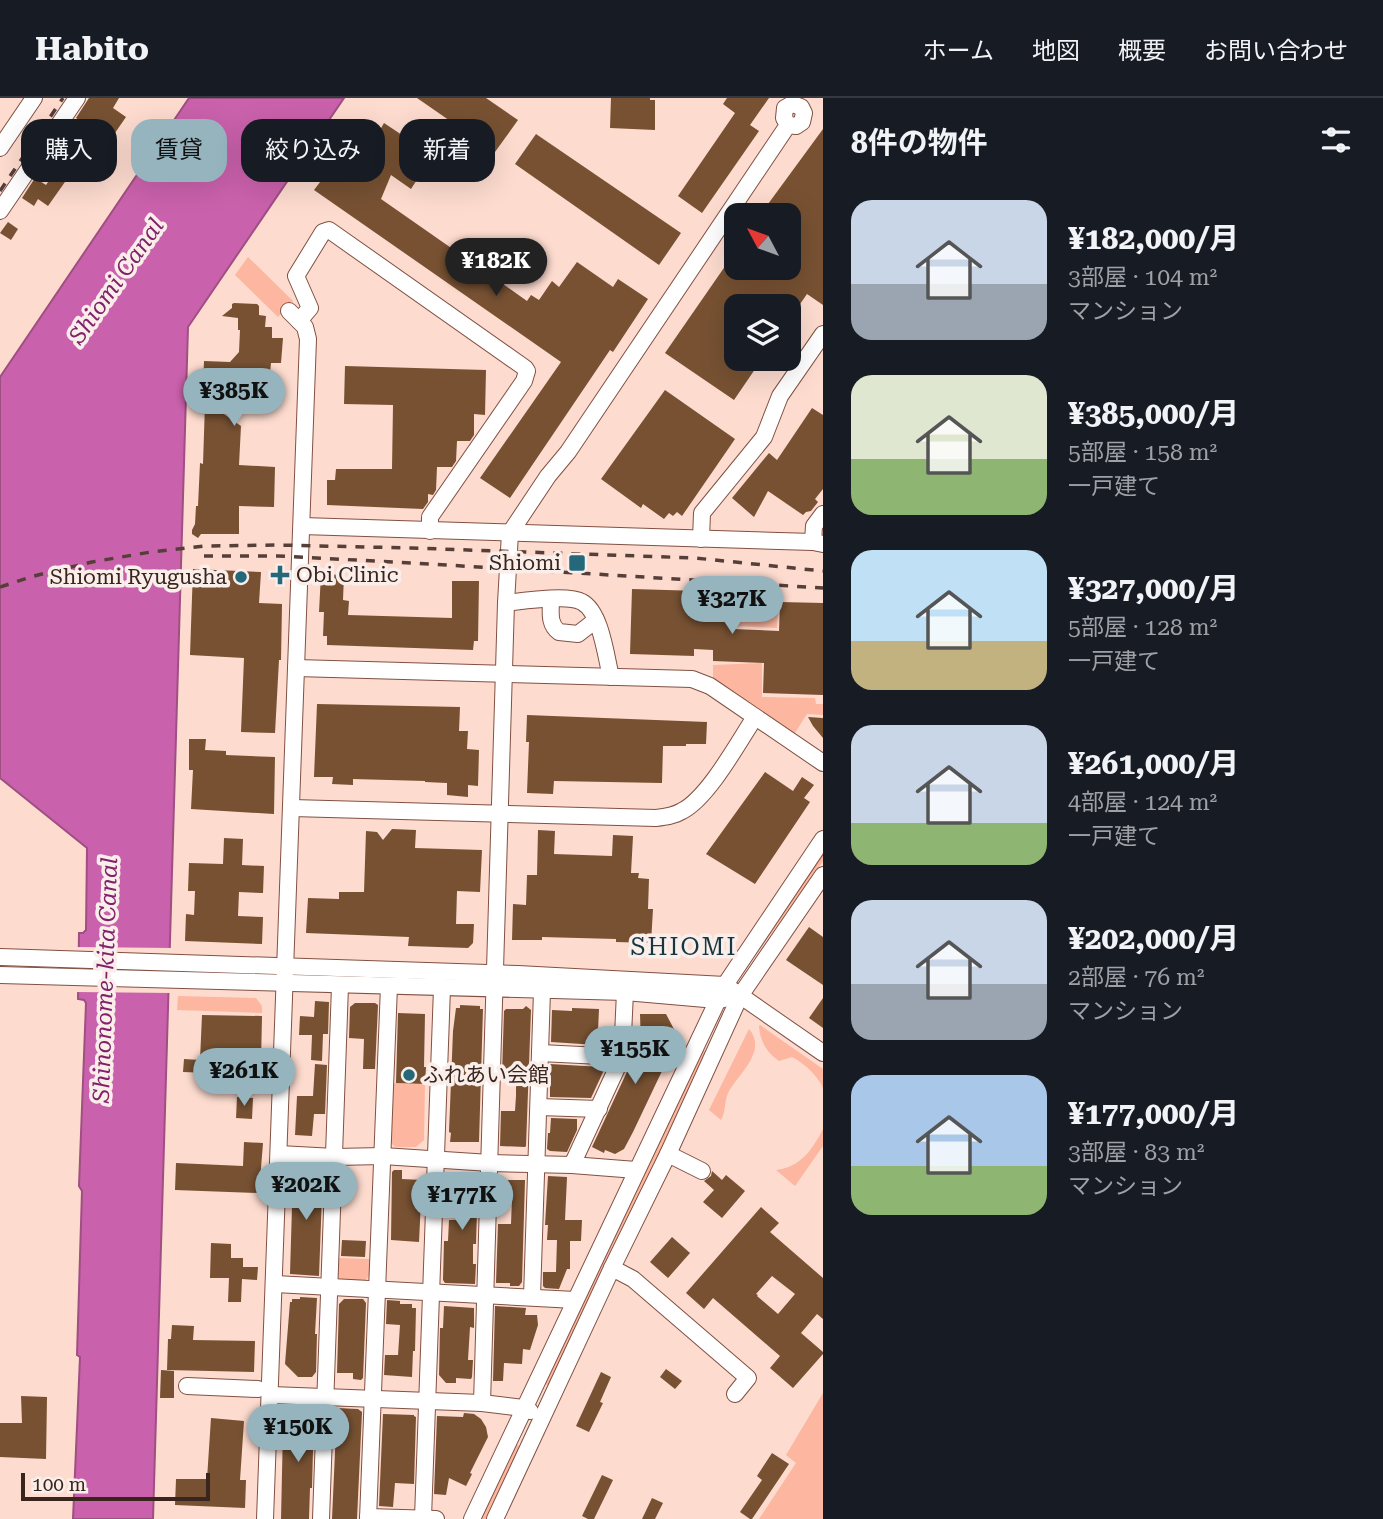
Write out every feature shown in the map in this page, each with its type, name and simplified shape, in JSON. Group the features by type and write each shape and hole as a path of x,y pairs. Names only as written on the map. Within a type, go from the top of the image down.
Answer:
{"street":[{"path":"0,148 34,98"},
{"path":"0,211 77,98"},
{"path":"482,1403 510,533 548,476 568,452 788,125"},
{"path":"265,1519 264,1392 275,1284 284,966 308,339 307,330 294,316 310,308 296,276 323,232 329,230 527,372 524,381 430,517 430,531"},
{"path":"701,539 702,513 764,437 780,396 823,334"},
{"path":"302,526 818,543 814,526 823,514"},
{"path":"551,599 551,620 559,632 578,634 596,620"},
{"path":"506,603 577,599 587,605 596,620 611,677"},
{"path":"296,667 701,681 823,763"},
{"path":"292,808 656,818 681,812 699,798 755,717"},
{"path":"472,1519 717,1000 823,839"},
{"path":"495,1519 740,996 823,875"},
{"path":"0,957 496,973 725,985 823,1053"},
{"path":"0,975 625,992 717,1000 740,996"},
{"path":"321,1519 340,986"},
{"path":"390,986 368,1518 429,1518 428,1401 442,988"},
{"path":"532,1297 542,991"},
{"path":"572,1164 622,1057 625,992"},
{"path":"540,1053 622,1057"},
{"path":"539,1107 598,1108"},
{"path":"279,1154 572,1164 636,1171"},
{"path":"668,1154 702,1171"},
{"path":"612,1268 633,1279 748,1378 735,1394"},
{"path":"275,1284 575,1300"},
{"path":"187,1386 326,1397 482,1403 523,1408 542,1417"}],"shaded area":[{"path":"248,257 293,301 278,317 235,275"},
{"path":"736,592 779,592 777,628 735,626"},
{"path":"762,663 762,697 815,698 816,704 823,704 823,715 807,714 793,736 713,684 713,665"},
{"path":"823,851 823,861 756,955 754,952"},
{"path":"178,996 256,998 262,1006 262,1013 177,1010"},
{"path":"760,1025 823,1069 823,1088 814,1074 797,1060 792,1057 779,1061 771,1054 763,1042"},
{"path":"749,1029 754,1037 753,1054 728,1093 721,1120 709,1110"},
{"path":"703,1050 707,1052 549,1386 544,1383"},
{"path":"392,1083 425,1084 424,1140 416,1147 395,1147 390,1142"},
{"path":"823,1129 823,1146 795,1186 776,1170 792,1165 805,1156"},
{"path":"338,1258 370,1259 369,1276 362,1284 344,1283 337,1275"},
{"path":"823,1393 823,1519 759,1519 796,1463 786,1455"},
{"path":"515,1444 520,1446 486,1519 480,1519"}],"water":[{"path":"189,98 344,98 330,119 241,119 241,182 287,182 188,327 153,1519 73,1519 80,1357 77,1355 82,1191 79,1186 86,1003 78,999 79,933 86,930 87,848 0,778 0,377 132,182 227,182 227,119 175,119"}],"pier":[{"path":"75,947 173,948 172,993 75,992"}],"building":[{"path":"89,98 119,98 113,108 126,117 117,130 117,119 76,118"},
{"path":"417,98 486,98 518,120 495,152 495,119 447,119"},
{"path":"611,98 655,100 655,130 610,128"},
{"path":"727,98 769,98 750,125 759,131 702,213 678,196 735,113 723,104"},
{"path":"385,124 399,133 399,181 391,175 381,199 477,266 506,278 503,284 527,301 531,295 539,300 552,281 559,287 577,262 613,287 618,279 648,299 613,352 610,350 510,498 480,478 561,362 314,190 320,182 385,182"},
{"path":"823,129 823,305 807,294 801,303 801,294 724,294 724,371 754,371 734,400 665,353 724,268 724,280 802,280 802,203 769,203"},
{"path":"536,134 681,233 659,265 515,164"},
{"path":"32,182 46,185 48,182 65,182 48,206 38,199 34,206 22,198"},
{"path":"401,182 416,182 411,189"},
{"path":"8,222 18,229 11,240 0,233"},
{"path":"234,303 259,306 259,315 266,316 265,327 272,327 272,338 283,338 281,363 271,363 270,373 264,373 263,401 251,400 251,406 211,405 241,426 239,465 275,467 274,507 239,506 239,534 201,534 198,538 192,534 192,530 198,506 200,463 203,464 205,403 199,403 199,388 203,388 204,361 230,362 239,352 238,318 222,316"},
{"path":"345,366 486,370 485,415 474,414 474,435 470,441 457,441 456,461 452,467 437,467 436,490 433,495 428,494 428,502 423,509 327,505 327,480 335,480 336,469 392,469 393,405 344,404"},
{"path":"665,390 735,439 682,516 677,512 673,516 669,513 664,519 643,504 641,508 601,479"},
{"path":"812,408 823,415 823,489 815,499 818,502 811,511 803,515 768,491 754,517 732,498 769,453 777,460"},
{"path":"193,569 261,572 259,603 282,604 275,733 241,732 244,658 190,655"},
{"path":"321,574 344,575 343,600 349,601 348,615 452,618 452,581 479,581 478,641 474,641 473,650 327,645 327,636 323,636 324,612 319,612"},
{"path":"632,589 735,592 733,629 779,631 780,602 823,603 823,695 763,693 764,663 713,661 713,650 694,649 694,656 630,654"},
{"path":"317,704 460,707 459,731 468,731 467,749 479,750 478,786 468,785 468,797 447,795 447,783 353,779 353,785 332,784 333,777 314,777"},
{"path":"527,715 707,722 706,744 663,746 662,783 554,781 553,794 527,793"},
{"path":"808,717 823,718 823,738 813,726"},
{"path":"189,739 206,739 205,750 226,751 226,755 275,757 274,814 191,809 193,770 189,770"},
{"path":"765,772 793,791 802,777 814,785 804,798 810,802 755,884 706,854"},
{"path":"392,829 416,830 415,848 482,850 480,892 457,891 456,924 474,924 473,943 468,948 408,946 409,937 306,933 308,898 339,899 339,892 364,892 366,831 377,832 383,840"},
{"path":"538,830 555,831 554,854 612,856 613,835 633,836 631,873 639,873 638,878 649,879 648,909 653,909 651,943 542,937 542,940 512,940 513,904 526,905 527,875 537,875"},
{"path":"224,838 243,839 242,865 264,866 263,893 239,892 238,916 263,917 262,944 185,941 186,914 194,915 195,891 188,891 189,863 223,864"},
{"path":"809,927 823,937 823,985 786,960"},
{"path":"823,998 823,1028 809,1018"},
{"path":"315,1001 329,1002 328,1034 323,1034 322,1061 311,1060 312,1035 299,1035 300,1016 314,1017"},
{"path":"355,1003 378,1005 375,1069 363,1069 364,1039 349,1038 350,1007"},
{"path":"460,1005 480,1006 480,1009 483,1009 479,1142 450,1142 453,1031 456,1008 460,1008"},
{"path":"526,1006 531,1010 526,1146 500,1146 501,1111 515,1111 516,1096 516,1075 502,1074 504,1011 523,1009"},
{"path":"572,1008 599,1009 598,1031 613,1031 612,1046 551,1042 552,1010 572,1011"},
{"path":"398,1013 425,1014 425,1084 396,1083"},
{"path":"640,1014 666,1014 676,1033 673,1054 659,1036 646,1064 662,1071 624,1149 615,1154 605,1150 604,1153 592,1147 632,1061 633,1046 641,1046"},
{"path":"202,1015 262,1016 263,1075 183,1072 184,1059 200,1060"},
{"path":"315,1064 327,1065 325,1114 314,1114 312,1136 295,1135 297,1096 313,1096"},
{"path":"550,1064 602,1067 604,1070 591,1098 550,1097"},
{"path":"237,1097 253,1098 252,1119 236,1118"},
{"path":"551,1118 577,1119 577,1130 567,1152 547,1149"},
{"path":"244,1142 263,1143 259,1193 175,1190 176,1163 243,1166"},
{"path":"298,1168 323,1169 319,1276 290,1274 293,1173 296,1173"},
{"path":"394,1170 402,1170 402,1179 422,1180 419,1242 391,1240"},
{"path":"712,1171 722,1180 726,1175 745,1191 722,1218 703,1202 714,1190 704,1181 711,1176"},
{"path":"447,1174 477,1175 476,1244 473,1244 475,1284 445,1283 443,1280 444,1241 448,1241 449,1220 462,1220 464,1196 446,1195"},
{"path":"548,1176 567,1177 565,1220 582,1220 581,1241 570,1241 570,1269 567,1269 559,1289 543,1286 543,1272 556,1272 557,1240 547,1240 548,1225 545,1225"},
{"path":"499,1180 525,1180 522,1282 519,1286 496,1283 498,1224 511,1224 512,1199 499,1198"},
{"path":"761,1207 779,1223 770,1232 823,1278 823,1319 817,1314 801,1333 823,1354 793,1388 770,1368 780,1356 713,1298 704,1309 686,1293","holes":["772,1276 795,1294 778,1314 756,1294"]},
{"path":"672,1237 690,1253 668,1278 650,1262"},
{"path":"342,1240 366,1241 365,1257 341,1256"},
{"path":"211,1243 231,1244 231,1258 243,1258 243,1267 258,1267 257,1280 242,1279 241,1302 228,1302 229,1278 210,1278"},
{"path":"300,1297 317,1298 316,1372 312,1377 298,1377 285,1364 290,1302"},
{"path":"344,1299 363,1299 366,1303 361,1380 353,1379 353,1373 337,1373 339,1304"},
{"path":"387,1300 412,1304 412,1308 416,1308 412,1377 384,1375 385,1355 398,1355 400,1325 386,1324"},
{"path":"444,1306 474,1308 474,1328 470,1327 468,1360 473,1360 472,1377 456,1378 456,1383 446,1383 439,1375 440,1328 443,1328"},
{"path":"495,1306 526,1308 525,1315 537,1315 538,1325 530,1350 523,1349 522,1364 504,1363 503,1381 493,1381"},
{"path":"172,1325 194,1326 193,1340 255,1341 254,1372 167,1370 168,1339 171,1339"},
{"path":"666,1369 682,1381 675,1389 660,1377"},
{"path":"161,1370 174,1371 174,1398 160,1398"},
{"path":"601,1372 611,1377 600,1402 603,1403 589,1432 576,1426"},
{"path":"21,1396 47,1397 46,1459 0,1457 0,1423 22,1423"},
{"path":"289,1408 312,1408 311,1412 314,1413 309,1519 281,1519 283,1427 289,1427"},
{"path":"337,1408 358,1409 362,1412 357,1519 332,1519"},
{"path":"464,1413 474,1414 481,1419 488,1437 466,1486 449,1478 446,1495 434,1494 437,1416 463,1417"},
{"path":"383,1414 416,1417 414,1484 395,1483 393,1507 379,1506"},
{"path":"211,1418 244,1421 240,1480 246,1480 245,1508 175,1505 176,1479 207,1479"},
{"path":"772,1453 789,1464 750,1519 740,1512 762,1480 757,1476"},
{"path":"602,1475 613,1480 594,1519 588,1519 582,1516"},
{"path":"652,1498 663,1503 655,1519 642,1519"}],"railway":[{"path":"0,191 63,98"},
{"path":"0,587 92,562 204,546 412,548 695,558 823,571"},
{"path":"204,556 278,556 823,588"}],"place":[{"name":"Shiomi","path":"577,563"},
{"name":"Obi Clinic","path":"280,575"},
{"name":"Shiomi Ryugusha","path":"241,577"},
{"name":"ふれあい会館","path":"409,1075"}],"district":[{"name":"SHIOMI","path":"684,947"}],"water label":[{"name":"Shiomi Canal","path":"116,281"},
{"name":"Shinonome-kita Canal","path":"105,980"}]}
